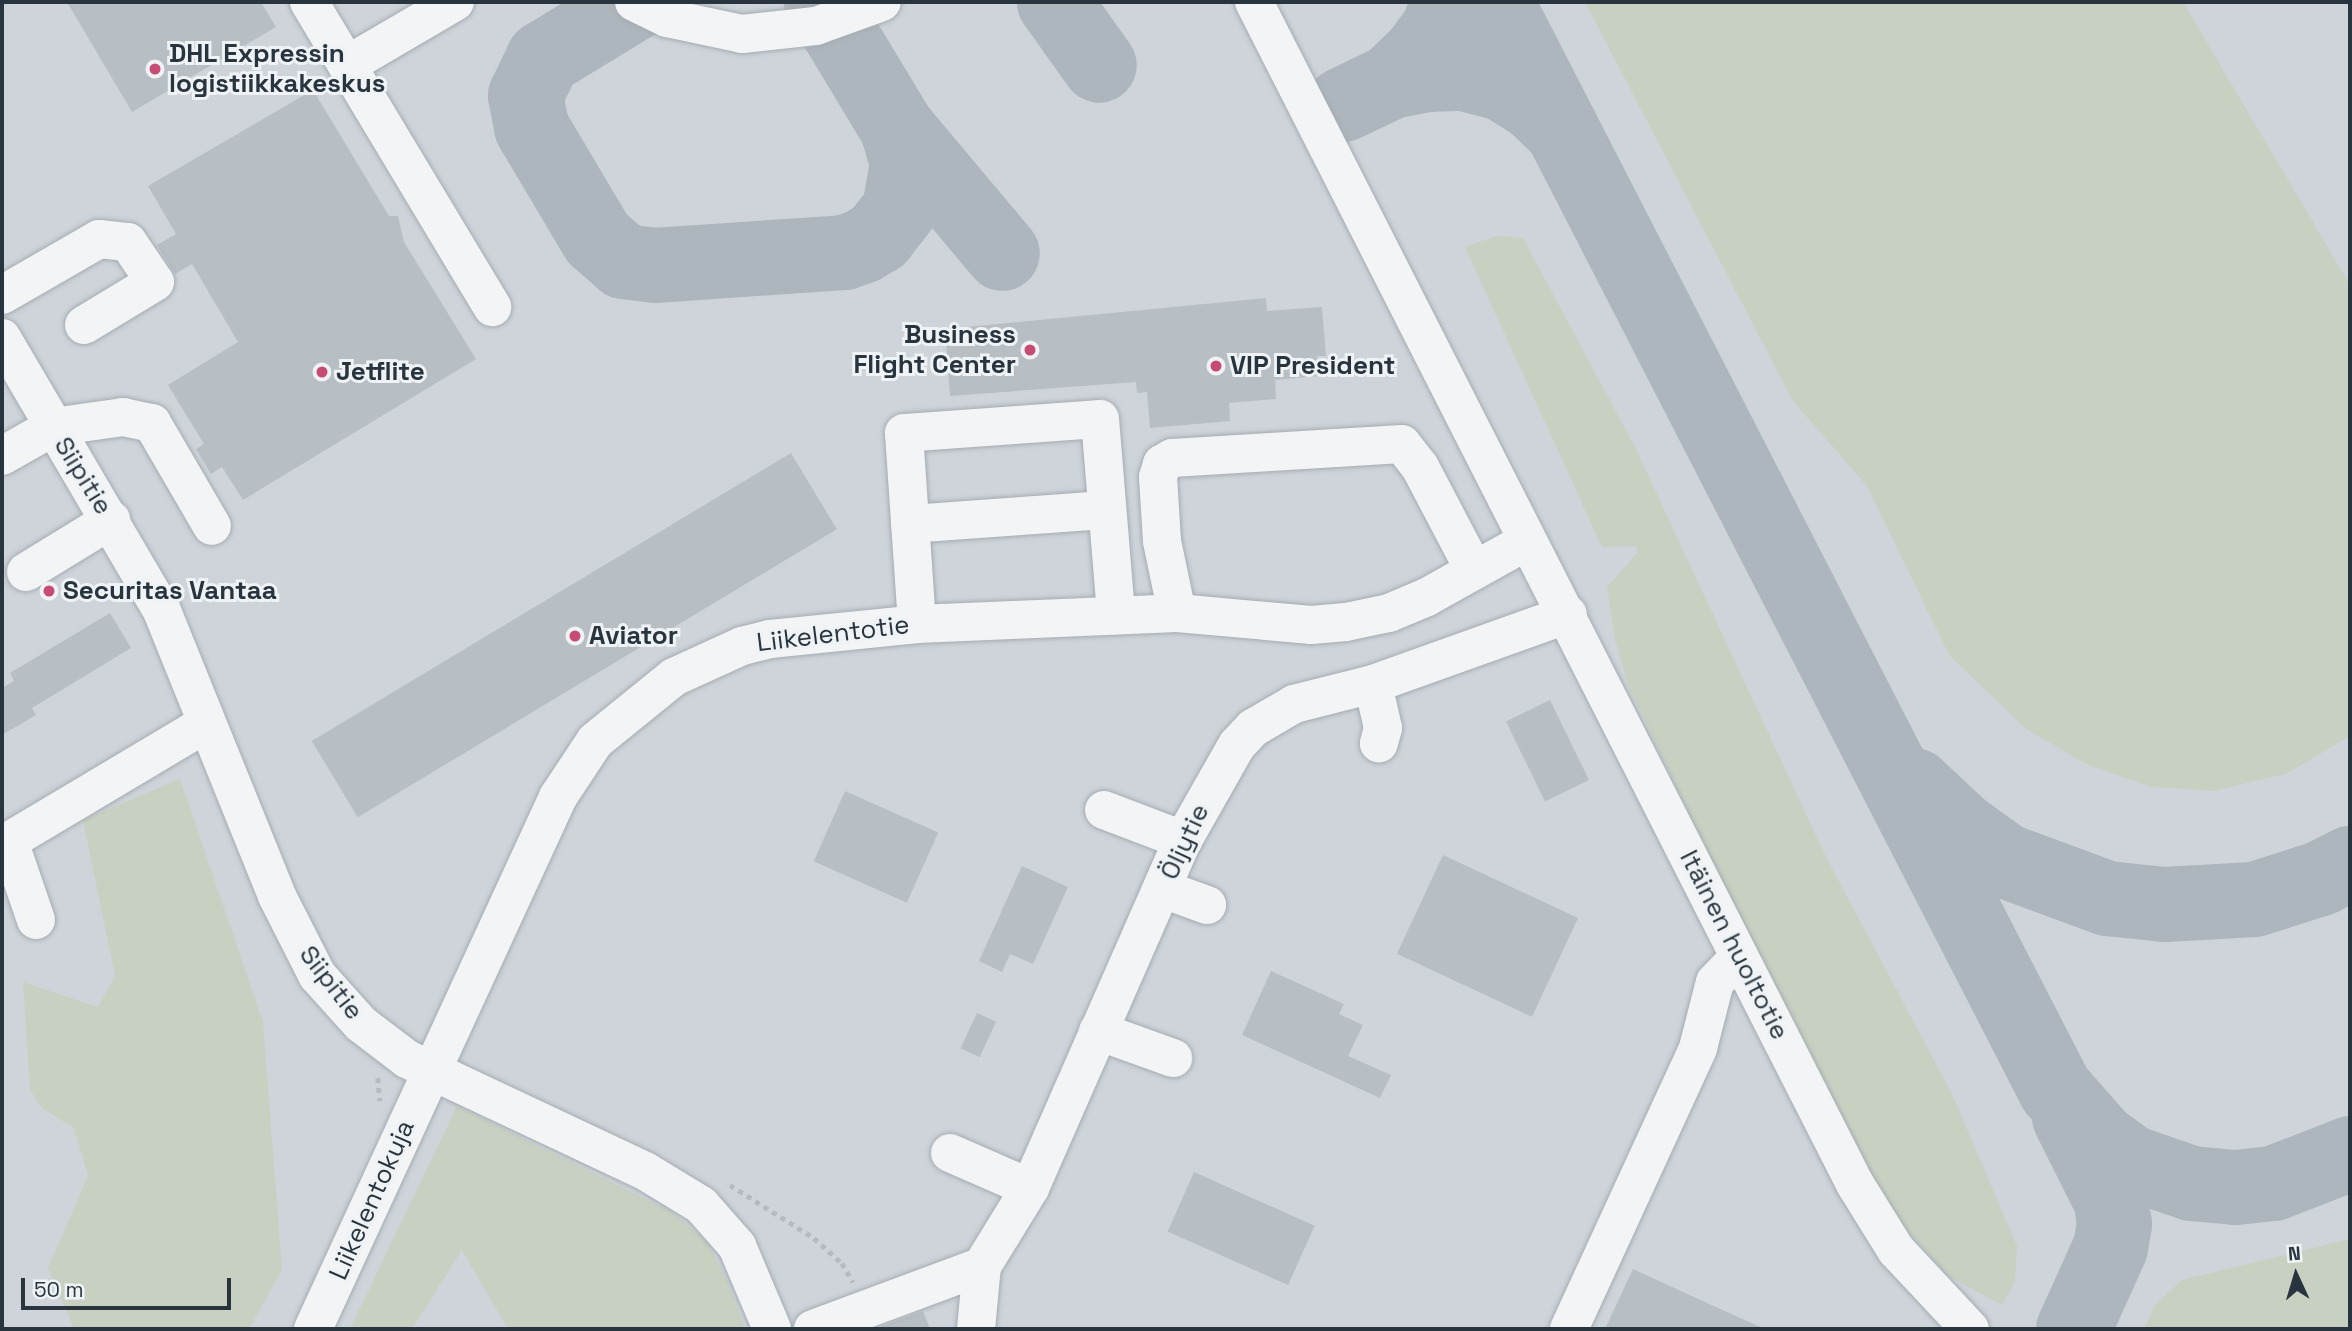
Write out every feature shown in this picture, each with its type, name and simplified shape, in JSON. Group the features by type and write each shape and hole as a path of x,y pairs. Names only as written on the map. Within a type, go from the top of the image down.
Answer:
{"street":[{"path":"309,2 492,307"},
{"path":"347,65 455,2"},
{"path":"634,2 667,18 742,34 816,26 883,2"},
{"name":"Itäinen huoltotie","path":"1254,2 1527,541 1568,614 1855,1184 1896,1250 1970,1329"},
{"path":"2,295 99,239 128,242 155,282 84,326"},
{"name":"Siipitie","path":"2,338 162,611 277,896 317,975 361,1024 430,1072 645,1171 701,1205 737,1245 772,1329"},
{"path":"53,427 123,418 152,423 212,526"},
{"path":"916,624 904,433 1100,419 1116,615"},
{"name":"Siipitie","path":"2,456 53,427"},
{"path":"1177,613 1176,591 1162,541 1158,477 1162,464 1172,458 1402,444 1420,467 1474,570"},
{"path":"910,524 1107,510"},
{"path":"26,572 111,520"},
{"name":"Liikelentotie","path":"430,1072 558,797 595,741 616,720 674,677 743,646 816,632 916,624 1177,613 1311,625 1346,622 1389,612 1427,597 1527,541"},
{"name":"Öljytie","path":"976,1329 982,1266 1030,1188 1183,840 1223,765 1253,728 1294,704 1373,684 1568,614"},
{"path":"1373,684 1382,720 1379,743"},
{"path":"36,920 9,841 207,723"},
{"path":"1104,810 1183,840"},
{"path":"1163,889 1207,905"},
{"path":"1569,1329 1698,1048 1715,982 1739,957"},
{"path":"1098,1031 1173,1058"},
{"name":"Liikelentokuja","path":"313,1329 430,1072"},
{"path":"950,1153 1030,1188"},
{"path":"813,1329 863,1314 982,1266"}],"path":[{"path":"720,1179 765,1204 842,1263 863,1314"}],"shaded area":[{"path":"2,2 2350,2 2350,1329 2,1329"}],"green space":[{"path":"1585,2 2183,2 2350,285 2350,736 2288,773 2214,791 2152,787 2088,765 2026,729 1949,655 1867,486 1793,401"},
{"path":"1496,236 1523,238 1636,449 1826,857 1952,1094 2017,1246 2015,1282 2002,1305 1948,1276 1906,1229 1872,1178 1781,1005 1628,685 1615,639 1607,587 1638,552 1635,546 1602,547 1465,247"},
{"path":"180,779 263,1022 282,1270 249,1329 74,1329 48,1268 88,1176 74,1128 42,1108 30,1090 23,982 98,1007 115,976 83,820"},
{"path":"457,1106 672,1212 707,1242 727,1280 745,1329 508,1329 462,1250 412,1329 350,1329"},
{"path":"2350,1239 2350,1329 2144,1329 2155,1305 2182,1280"}],"building":[{"name":"DHL Expressin logistiikkakeskus","path":"67,2 261,2 276,27 132,112"},
{"path":"313,90 389,216 398,216 404,242 476,359 243,500 222,467 211,474 196,449 204,444 168,385 238,342 192,264 175,274 157,245 176,234 148,186"},
{"name":"VIP President","path":"1266,298 1267,311 1322,307 1326,356 1317,356 1319,376 1275,380 1276,399 1229,403 1230,421 1150,428 1147,392 1137,393 1136,382 950,396 945,329"},
{"name":"Aviator","path":"791,453 837,529 358,817 312,741"},
{"path":"110,613 131,648 32,708 36,715 2,735 2,688 14,681 10,673"},
{"path":"1550,700 1589,780 1545,801 1506,721"},
{"path":"845,791 938,832 907,903 814,861"},
{"path":"1443,855 1578,918 1532,1017 1397,954"},
{"path":"1022,866 1068,887 1033,964 1010,954 1002,972 979,961"},
{"path":"1271,971 1344,1004 1339,1014 1363,1025 1348,1056 1391,1075 1380,1098 1242,1035"},
{"path":"977,1013 996,1022 980,1057 961,1048"},
{"path":"1194,1172 1315,1226 1288,1285 1168,1231"},
{"path":"1633,1269 1718,1308 1765,1329 1605,1329"},
{"path":"923,1311 930,1329 875,1329"}],"taxiway":[{"path":"635,2 543,58 525,95 531,127 597,238 623,261 654,265 844,252 861,246 878,236 899,209 907,163 897,128"},
{"path":"821,2 897,128 1002,253"},
{"path":"1054,2 1099,65"},
{"path":"1391,81 1418,55 1438,28 1448,2"},
{"path":"1496,2 2055,1089 2100,1140 2130,1162 2191,1183 2235,1187 2273,1183 2350,1153"},
{"path":"1343,104 1391,81 1426,74 1463,73 1502,83 1534,103 1561,129"},
{"path":"1914,785 1961,829 2004,860 2107,898 2164,904 2254,899 2320,878 2350,863"},
{"path":"2069,1117 2111,1201 2114,1224 2110,1247 2073,1329"}],"place":[{"name":"DHL Expressin logistiikkakeskus","path":"155,69"},
{"name":"Business Flight Center","path":"1030,350"},
{"name":"VIP President","path":"1216,366"},
{"name":"Jetflite","path":"322,372"},
{"name":"Securitas Vantaa","path":"49,591"},
{"name":"Aviator","path":"575,636"}]}
